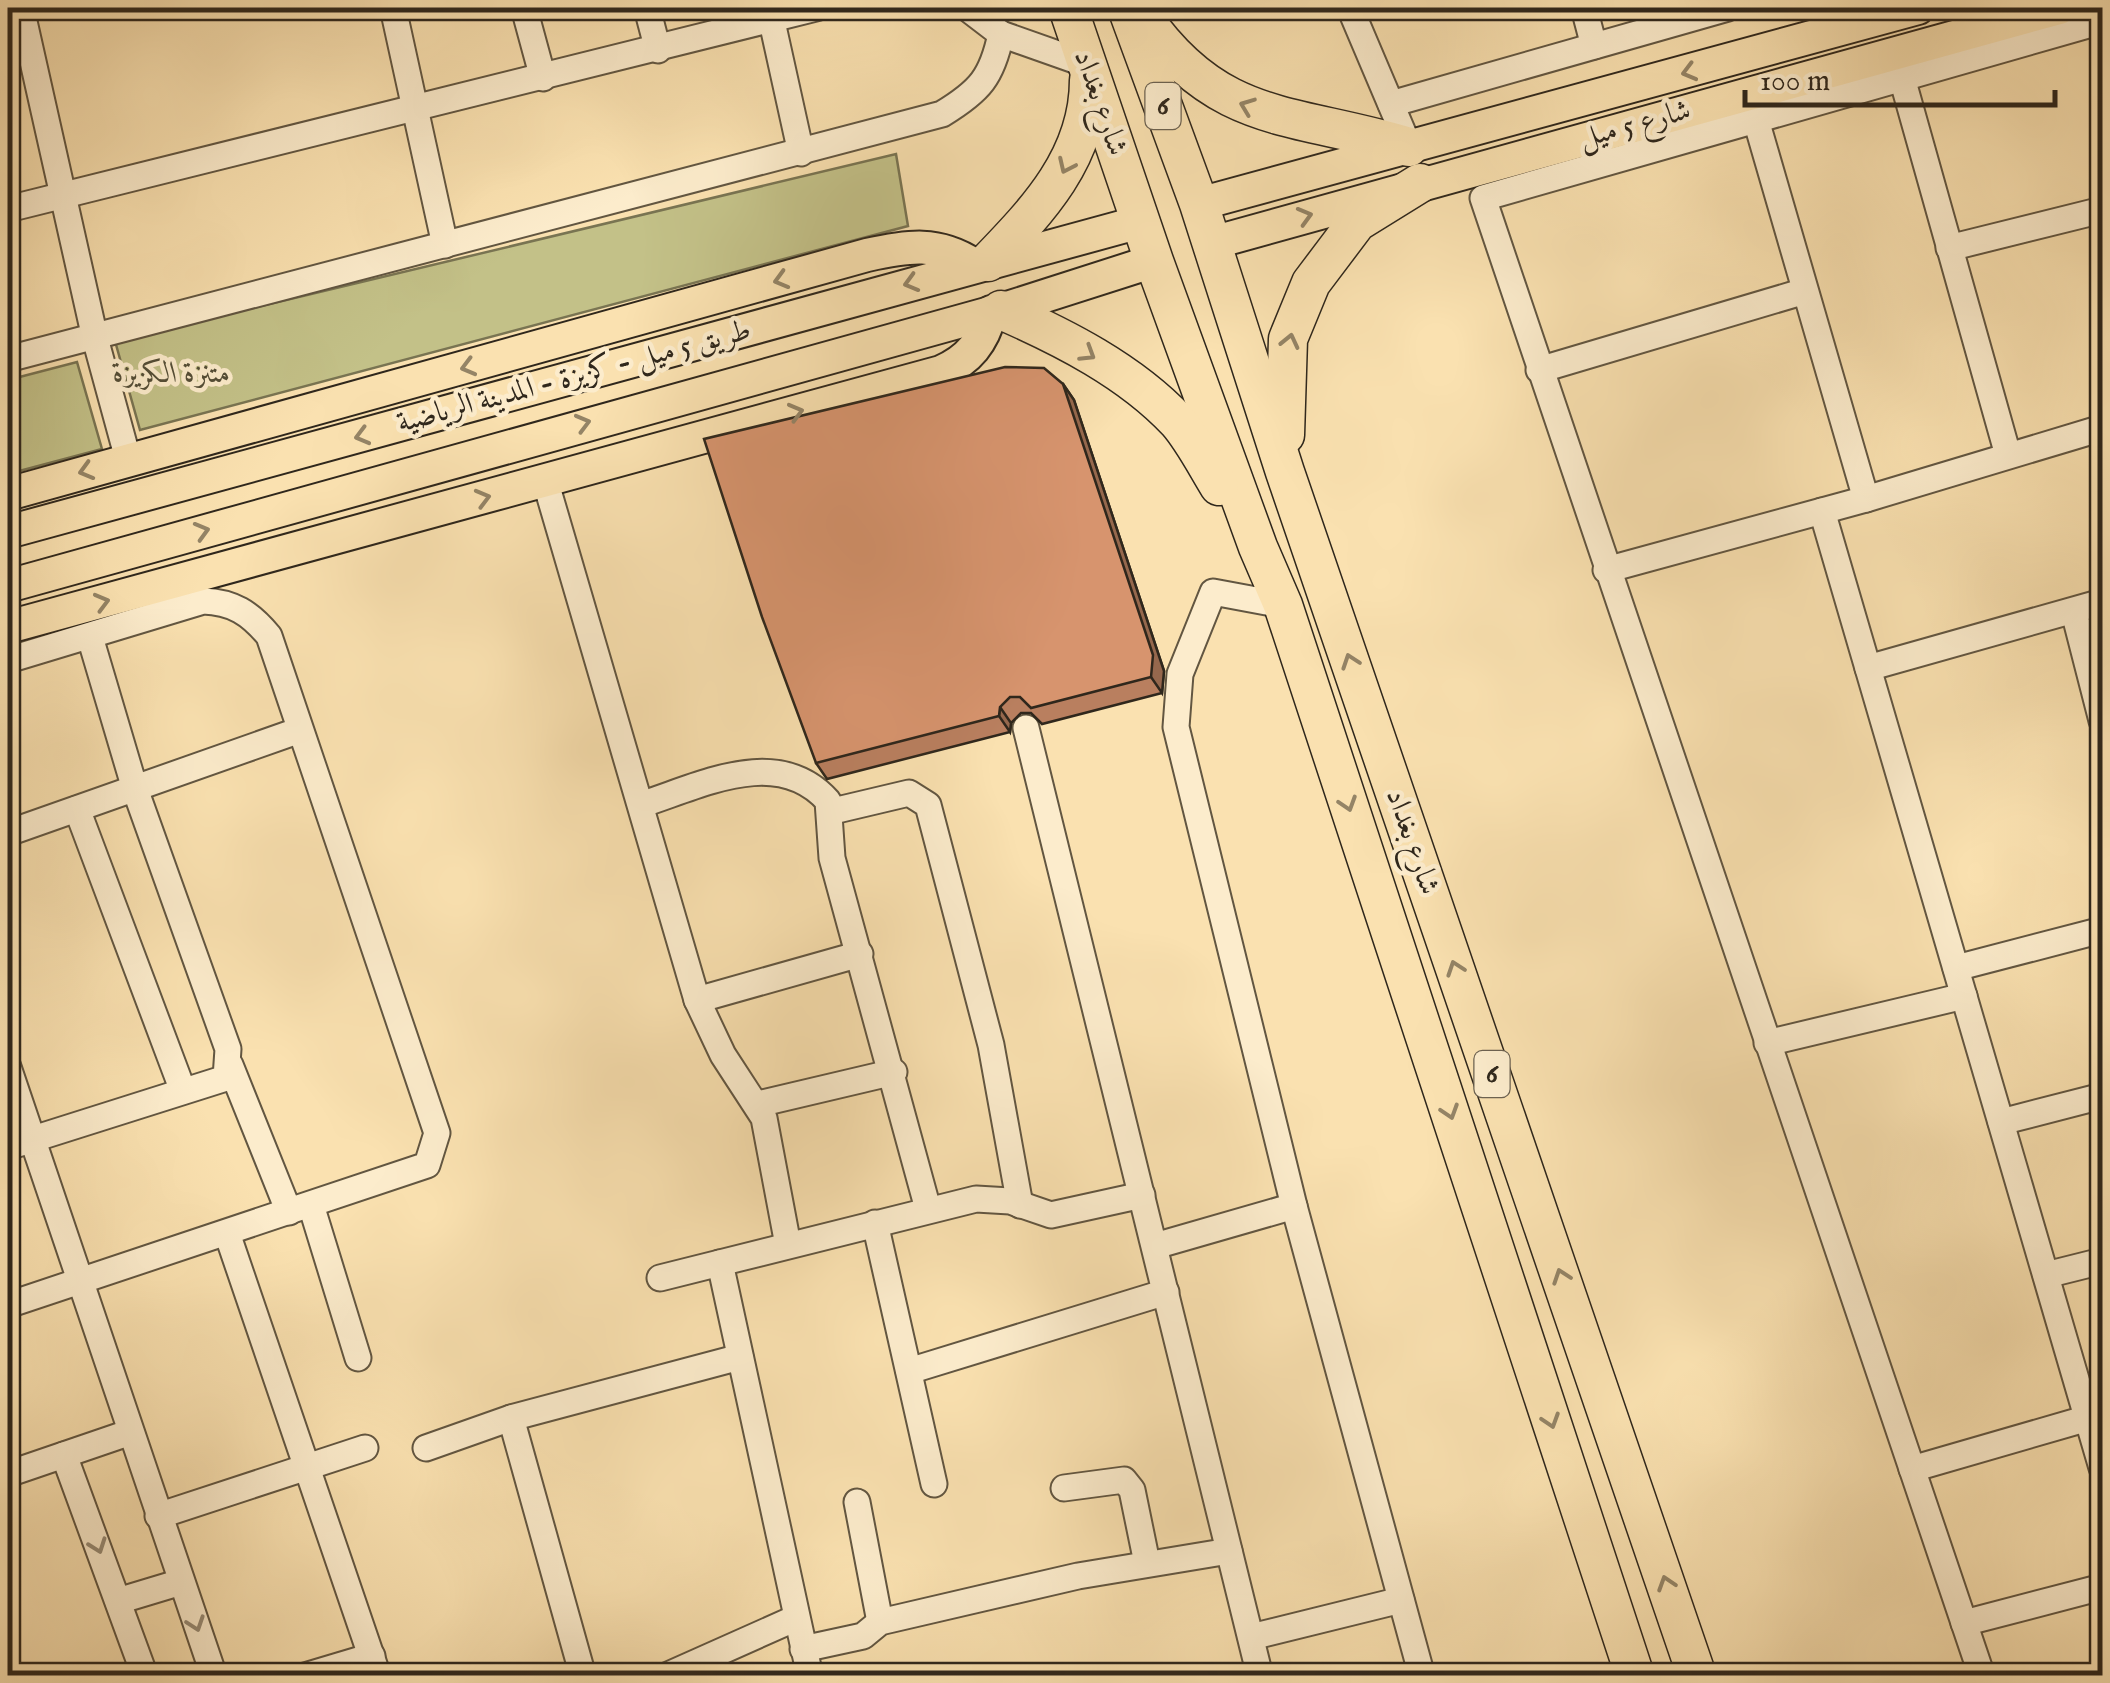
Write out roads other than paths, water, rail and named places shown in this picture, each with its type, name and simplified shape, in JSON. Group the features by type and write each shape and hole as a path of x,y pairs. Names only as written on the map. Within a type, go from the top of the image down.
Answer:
{"highway":[{"name":"شارع بغداد","path":"1068,8 1154,261 1258,547 1283,605 1635,1676"},
{"name":"شارع بغداد","path":"1127,8 1199,204 1285,472 1697,1676"},
{"path":"1136,8 1175,59 1220,95 1261,112 1348,128 1409,147"},
{"path":"981,264 1058,182 1082,130 1088,68"},
{"path":"1285,472 1288,339 1311,283 1358,222 1420,183"},
{"path":"996,311 1077,347 1178,422 1258,547"}],"main road":[{"name":"شارع 5 ميل","path":"1199,204 1918,8"},
{"name":"شارع 5 ميل","path":"1212,243 1420,183 1980,43 2059,8"},
{"name":"طريق 5 ميل - كزيزة - المدينة الرياضية","path":"8,529 1140,222"},
{"path":"8,494 881,252 909,246 937,248 981,264"},
{"name":"طريق 5 ميل - كزيزة - المدينة الرياضية","path":"15,584 996,311 1154,261"},
{"path":"15,584 22,624 941,372 969,356 996,311"},
{"path":"521,392 545,480"}],"street":[{"path":"21,8 95,338 128,459"},
{"path":"393,8 445,245"},
{"path":"524,8 542,78"},
{"path":"647,8 658,50"},
{"path":"8,210 658,50 771,15 816,8"},
{"path":"967,8 1001,34 1088,68"},
{"path":"1350,8 1409,147"},
{"path":"1584,8 1594,46"},
{"path":"1390,104 1728,8"},
{"path":"771,15 801,152"},
{"path":"1982,1676 1483,198 1902,78 1980,43 2102,21"},
{"path":"8,360 801,152 951,108 980,86 995,66 1001,34"},
{"path":"1902,78 2008,456"},
{"path":"1756,120 1866,500"},
{"path":"1949,248 2102,210"},
{"path":"1538,370 1805,291"},
{"path":"1606,570 1866,500 2102,428"},
{"path":"545,480 643,804 697,1000 723,1055 758,1104 788,1245"},
{"path":"1822,511 2046,1275 2095,1416 2102,1468"},
{"path":"1283,605 1214,592 1184,656 1175,709 1178,745 1294,1206 1422,1676"},
{"path":"8,660 203,601 226,602 252,616 269,636 436,1134 427,1165 8,1306"},
{"path":"1868,668 2102,602"},
{"path":"2074,612 2102,722"},
{"path":"90,637 135,789 228,1049 230,1065 300,1208 358,1358"},
{"path":"1026,728 1260,1676"},
{"path":"8,832 300,730"},
{"path":"643,804 740,773 772,772 811,784 832,811 832,858 894,1072 928,1209"},
{"path":"832,811 910,793 928,805 986,1027 1020,1205"},
{"path":"77,809 184,1091"},
{"path":"1956,968 2102,930"},
{"path":"697,1000 860,954"},
{"path":"1768,1043 1964,996"},
{"path":"19,1143 226,1078 230,1065"},
{"path":"8,1067 19,1143 79,1284 214,1676"},
{"path":"758,1104 894,1072"},
{"path":"2001,1122 2102,1096"},
{"path":"660,1278 928,1209 987,1198 1040,1214 1062,1215 1142,1195"},
{"path":"1155,1246 1294,1206"},
{"path":"875,1223 934,1484"},
{"path":"227,1234 375,1666 306,1676"},
{"path":"2046,1275 2102,1261"},
{"path":"720,1262 810,1676"},
{"path":"908,1371 1166,1292"},
{"path":"426,1448 511,1418 740,1357"},
{"path":"1912,1469 2095,1416"},
{"path":"511,1418 583,1676"},
{"path":"8,1474 128,1433"},
{"path":"158,1516 366,1448"},
{"path":"64,1455 145,1676"},
{"path":"1064,1488 1124,1480 1132,1490 1147,1563"},
{"path":"858,1502 880,1622"},
{"path":"804,1649 862,1636 880,1622 1147,1563 1228,1552"},
{"path":"118,1601 181,1582"},
{"path":"1964,1623 2102,1587"},
{"path":"1251,1637 1401,1600"},
{"path":"666,1676 796,1618"}],"park label":[{"name":"متنزة الكزيزة","path":"172,374"}]}
